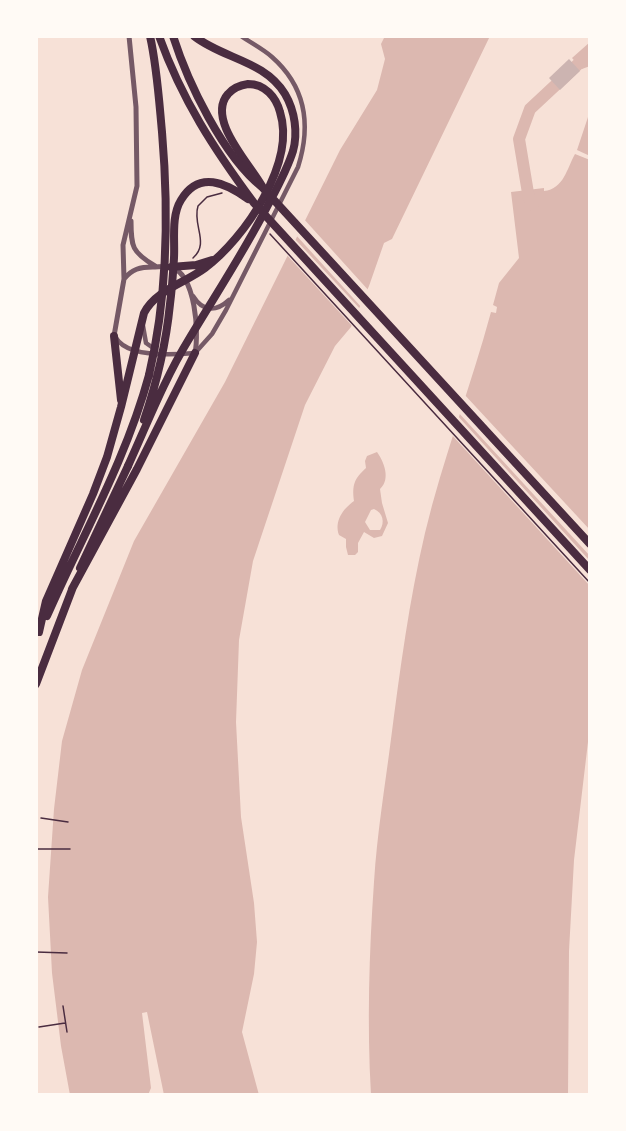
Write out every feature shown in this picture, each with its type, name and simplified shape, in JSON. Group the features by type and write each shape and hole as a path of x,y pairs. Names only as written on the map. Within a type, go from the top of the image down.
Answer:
{"highway":[{"path":"150,36 164,154 170,262"},
{"path":"159,36 194,116 215,151 254,203 590,570"},
{"path":"173,36 193,86 214,127 250,178 262,187 590,544"},
{"path":"36,684 83,559 167,381 188,340 254,233 288,166 294,144 294,123 285,94 268,75 250,63 211,47 194,36"},
{"path":"36,642 46,601 100,476 121,407 142,317 153,300 216,259 236,240 251,219 273,175 283,142 282,119 274,98 268,90 245,85 233,90 225,98 222,107 223,118 232,140 262,187"},
{"path":"128,466 168,324 170,262 176,209 189,190 204,183 221,183 232,187 254,203"},
{"path":"170,262 196,265 216,259"},
{"path":"114,336 121,407"},
{"path":"72,589 137,469 195,353"},
{"path":"39,632 123,452 153,376"}],"street":[{"path":"129,36 134,76 136,197 123,245 124,279 114,336 123,346 134,350 163,353 195,353 216,328 298,167 303,150 305,135 302,105 291,78 272,57 241,36"},
{"path":"131,216 131,239 134,249 142,258 157,267"},
{"path":"124,279 130,272 140,267 157,267 170,262 186,280 193,296 201,306 211,309 224,305 232,295"},
{"path":"193,296 197,337 195,353"},
{"path":"142,317 146,342 150,348 163,353"}],"path":[{"path":"188,261 197,255 202,247 196,217 199,204 209,196 225,193"},
{"path":"266,229 590,583"},
{"path":"41,818 68,822"},
{"path":"37,849 70,849"},
{"path":"36,952 67,953"},
{"path":"63,1006 67,1032"},
{"path":"39,1027 65,1023"}],"shaded area":[{"path":"385,36 490,36 392,239 384,243 351,327 335,346 305,405 253,561 239,640 236,722 241,817 254,903 257,942 254,974 242,1032 259,1095 164,1095 147,1012 142,1013 151,1088 148,1095 70,1095 52,973 48,897 54,809 62,741 82,670 134,541 225,382 340,150 377,90 385,59 381,44"},
{"path":"590,42 590,66 582,69 572,58"},
{"path":"590,94 590,156 577,150 588,117"},
{"path":"575,154 590,160 590,725 574,860 569,951 568,1095 371,1095 369,989 375,864 401,661 419,559 440,477 491,312 496,313 497,307 493,305 499,283 519,258 511,192 551,189 564,177"},
{"path":"377,452 384,465 386,476 380,489 388,523 382,536 374,538 364,532 358,543 358,552 355,555 348,555 346,539 339,535 338,525 343,512 354,501 355,483 366,468 367,456","holes":["374,509 382,518 380,530 370,530 365,522 371,510"]}],"pier":[{"path":"303,218 370,292 363,309 295,234"},
{"path":"293,237 362,311 354,328 285,253"},
{"path":"463,393 590,530 590,556 457,411"},
{"path":"456,414 590,561 590,586 450,433"}],"building":[{"path":"569,59 580,71 560,90 549,78"}],"waterway":[{"path":"533,205 529,199 519,139 530,109 590,53"}]}
